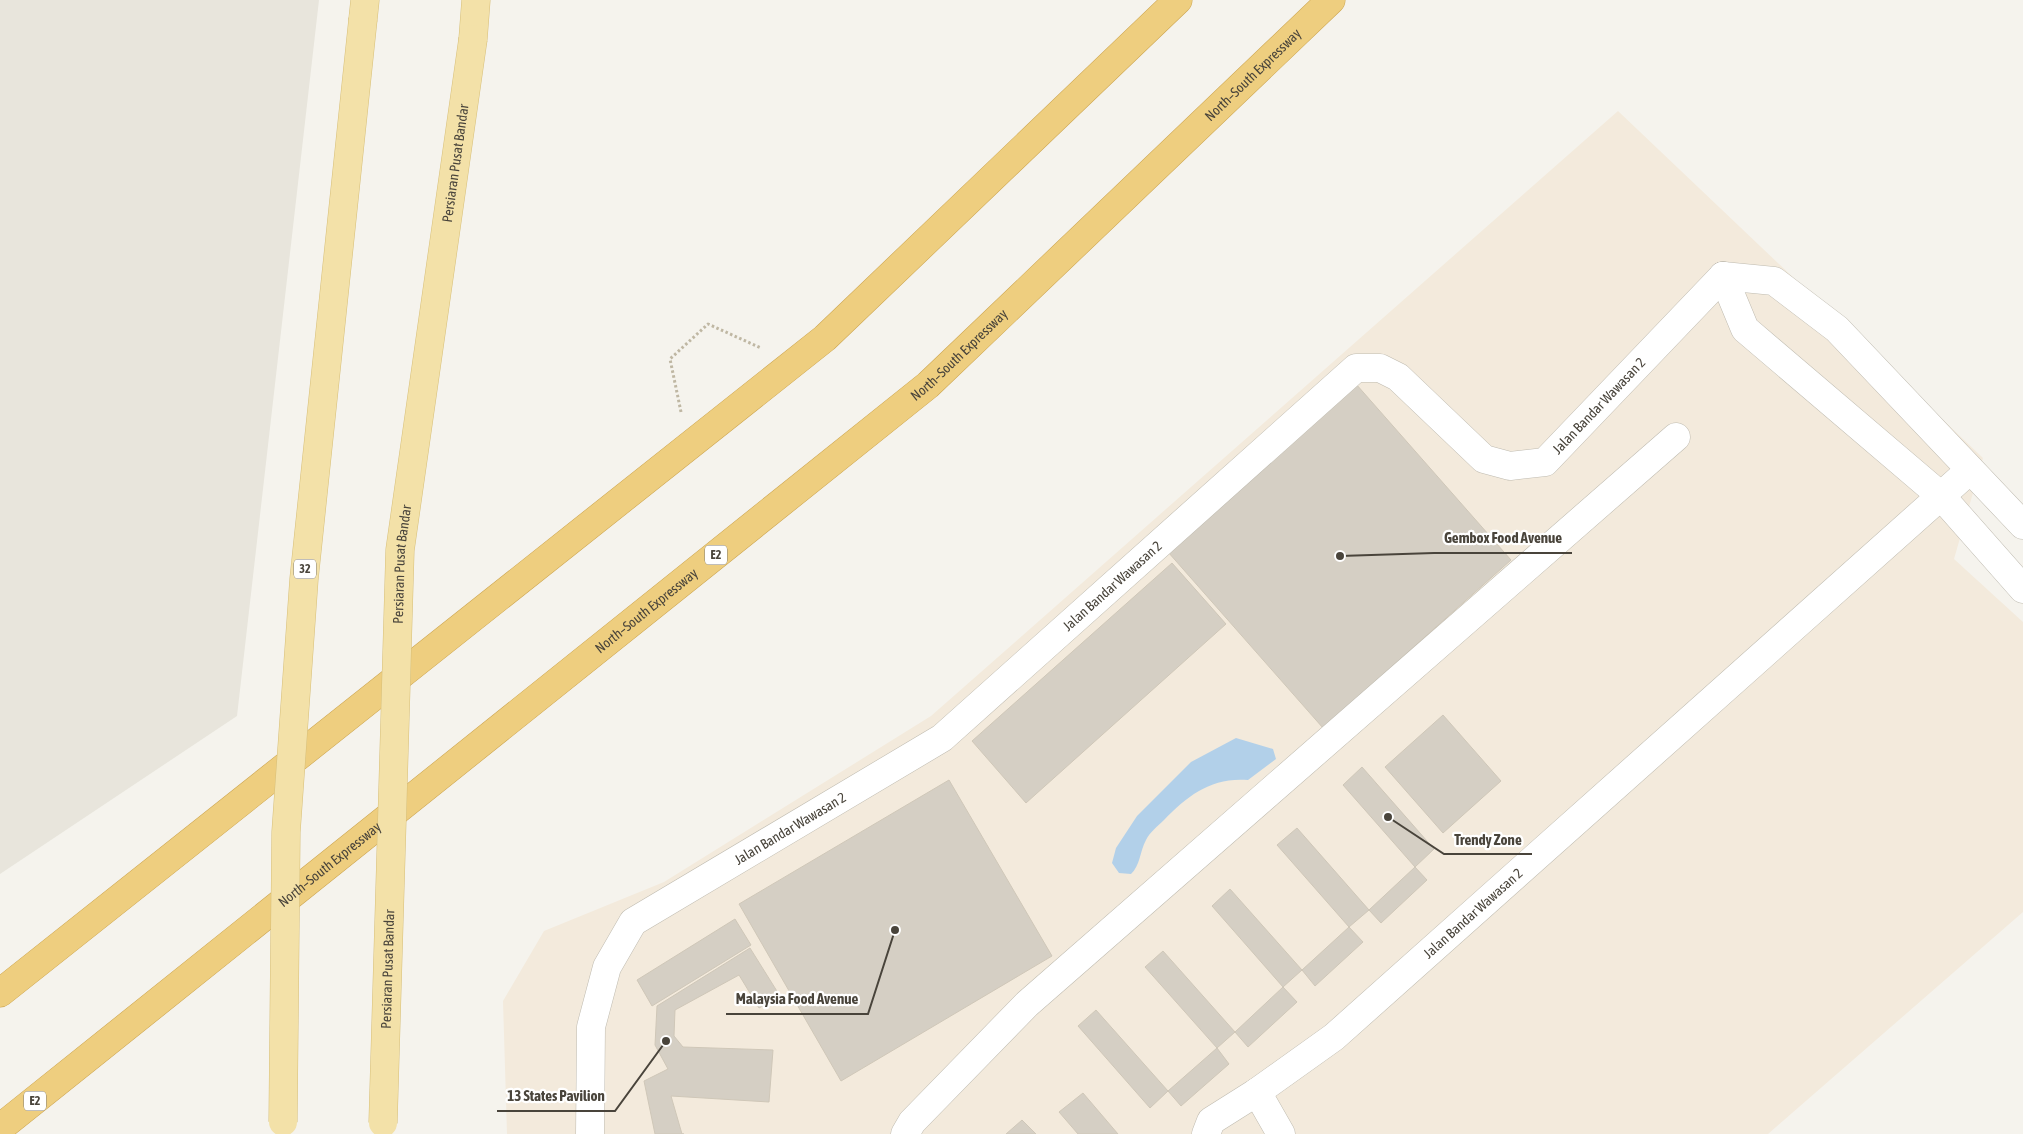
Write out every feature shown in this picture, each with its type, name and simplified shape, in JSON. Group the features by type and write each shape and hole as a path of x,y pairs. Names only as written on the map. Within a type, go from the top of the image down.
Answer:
{"highway":[{"path":"0,993 825,338 1178,0"},
{"name":"North–South Expressway","path":"0,1128 928,385 1331,0"}],"main road":[{"name":"Persiaran Pusat Bandar","path":"383,1128 400,550 473,39 476,0"},
{"name":"32","path":"283,1128 286,832 303,599 364,9"}],"street":[{"path":"2023,525 1837,329 1774,282 1723,276 1745,329 1941,496 2023,589"},
{"name":"Jalan Bandar Wawasan 2","path":"590,1134 591,1027 607,967 633,922 942,738 1356,368 1380,368 1398,377 1484,459 1510,466 1545,462 1723,276"},
{"path":"905,1134 912,1122 1028,1004 1676,437"},
{"name":"Jalan Bandar Wawasan 2","path":"1206,1134 1211,1121 1257,1092 1334,1037 1970,470"},
{"path":"1257,1092 1281,1134"}],"path":[{"path":"688,447 670,359 708,324 795,363"}],"shaded area":[{"path":"0,0 319,0 237,716 0,874"},
{"path":"1618,111 1983,458 1954,559 2023,622 2023,912 1768,1134 507,1134 503,1001 544,931 664,882 931,716"}],"water":[{"path":"1236,738 1273,749 1276,759 1248,780 1223,781 1202,790 1182,803 1150,834 1144,844 1134,871 1131,874 1119,873 1112,863 1116,848 1137,816 1191,762"}],"building":[{"path":"1356,384 1511,560 1323,728 1168,552"},
{"path":"1172,563 1226,624 1026,803 972,741"},
{"path":"1443,715 1501,781 1443,833 1385,767"},
{"path":"1362,767 1434,849 1415,867 1343,785"},
{"path":"949,780 1052,956 841,1081 739,904"},
{"path":"1297,828 1369,910 1349,927 1277,845"},
{"path":"1415,867 1427,880 1381,923 1369,910"},
{"path":"1230,889 1302,970 1283,987 1212,906"},
{"path":"735,919 751,945 652,1006 637,980"},
{"path":"1349,927 1363,942 1315,986 1302,970"},
{"path":"750,948 780,996 759,1008 739,975 675,1010 674,1036 683,1047 773,1050 769,1102 671,1096 682,1134 655,1134 644,1081 668,1069 655,1045 657,1006"},
{"path":"1163,951 1235,1032 1217,1048 1145,967"},
{"path":"1283,987 1297,1002 1248,1047 1235,1032"},
{"path":"1096,1010 1168,1091 1150,1108 1078,1026"},
{"path":"1217,1048 1229,1064 1181,1106 1168,1091"},
{"path":"1083,1093 1118,1134 1078,1134 1059,1112"},
{"path":"1022,1120 1036,1134 1006,1134"}],"place":[{"name":"Gembox Food Avenue","path":"1340,556"},
{"name":"Trendy Zone","path":"1388,817"},
{"name":"Malaysia Food Avenue","path":"895,930"},
{"name":"13 States Pavilion","path":"666,1041"}]}
